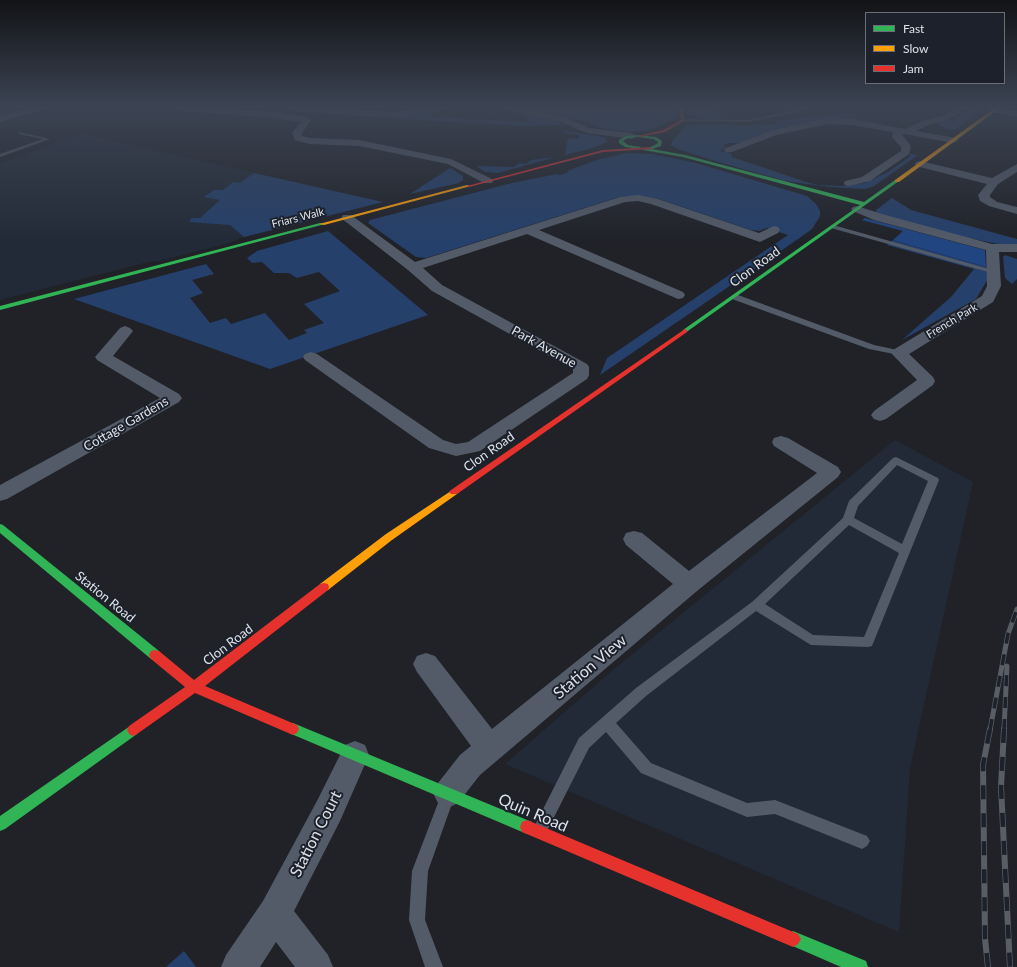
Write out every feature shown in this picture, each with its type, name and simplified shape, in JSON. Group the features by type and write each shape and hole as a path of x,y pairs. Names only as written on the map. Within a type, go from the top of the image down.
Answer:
{"main road":[{"name":"Friars Walk","path":"0,308 599,153"},
{"path":"668,153 787,184 860,207"},
{"path":"677,153 683,156"},
{"name":"Clon Road","path":"0,824 194,687 389,537 735,297 935,153"},
{"path":"787,184 862,195 878,193"},
{"path":"787,184 816,194 831,203"},
{"path":"833,227 835,215"},
{"name":"Station Road","path":"0,528 194,687"},
{"name":"Quin Road","path":"194,687 860,967"}],"street":[{"path":"408,153 458,165 488,182"},
{"path":"849,183 866,179 904,153"},
{"path":"920,164 994,182"},
{"path":"1017,167 994,182 984,195 984,199 993,204 1017,211"},
{"path":"413,267 624,199 638,198 654,201 760,238 774,230"},
{"path":"860,207 878,217 992,248 1017,248"},
{"name":"Park Avenue","path":"311,357 436,444 456,450 473,447 581,376 581,367 437,288 413,267 347,218"},
{"path":"527,230 678,295"},
{"name":"French Park","path":"899,353 988,299 994,286 992,248"},
{"name":"Cottage Gardens","path":"0,494 173,398 103,357 125,331"},
{"path":"880,415 927,381 899,353"},
{"name":"Station View","path":"448,794 470,765 689,584 831,472 781,442"},
{"path":"634,539 689,584"},
{"path":"426,664 490,749"},
{"name":"Station Court","path":"238,967 275,912 329,810 355,755"},
{"path":"275,912 316,967"}],"lane":[{"path":"833,227 994,272"},
{"path":"735,297 872,347 899,353"},
{"path":"539,832 584,743 641,692 756,605 848,520 853,504 896,460 934,480 868,642 811,640 756,605"},
{"path":"848,520 905,551"},
{"path":"607,723 646,768 747,810 775,807 862,841"},
{"path":"434,967 417,920 420,871 448,794"}],"shaded area":[{"path":"30,153 167,153 383,202 240,238 230,243 158,261 148,262 0,300 0,164"},
{"path":"629,153 651,154 696,163 807,196 816,204 820,211 820,216 812,229 801,237 600,375 607,358 788,235 767,228 759,231 751,230 659,199 640,196 619,197 426,258 416,257 368,223 370,220 512,183 557,174 560,175 597,160"},
{"path":"691,153 731,153 732,157 806,182 818,185 841,186 865,183 888,172 911,156 909,155 918,155 874,186 865,189 830,187 785,181"},
{"path":"556,157 498,173 485,172 476,166 514,167 519,163 526,164 531,160"},
{"path":"450,168 463,176 463,180 459,183 410,194"},
{"path":"254,173 383,202 244,237 230,225 189,222 192,218 200,218 220,200 204,197 214,190 223,190 233,182 240,183"},
{"path":"892,198 911,210 1017,239 1017,246 1007,246 903,224 876,213 876,210"},
{"path":"865,218 985,250 986,267 893,240 903,231 862,220"},
{"path":"328,231 428,315 270,369 74,299 206,264 214,274 192,280 203,293 190,298 210,323 226,318 231,324 265,313 289,340 307,333 304,330 324,323 304,304 340,291 319,272 297,278 289,273 274,273 262,262 252,263 247,258 257,251"},
{"path":"893,240 986,267 988,279 976,299 902,340 951,297 974,269 887,245"},
{"path":"1005,255 1017,259 1017,279 1012,284 1005,278 1003,257"},
{"path":"895,440 973,482 910,768 899,932 505,764 613,670"},
{"path":"184,951 196,967 166,967"}],"railway":[{"path":"990,730 1008,634 1017,609"},
{"path":"1004,730 1007,666"},
{"path":"988,967 985,939 983,765 990,729"},
{"path":"1004,729 1001,787 1010,967"}],"traffic: fast":[{"path":"667,153 864,204"},
{"path":"685,331 897,181"},
{"path":"0,308 322,224"},
{"path":"0,528 155,655"},
{"path":"293,729 527,827"},
{"path":"0,824 133,730"},
{"path":"793,939 860,967"}],"traffic: slow":[{"path":"897,181 936,153"},
{"path":"322,224 469,186"},
{"path":"324,587 389,537 454,492"}],"traffic: jam":[{"path":"469,186 595,153"},
{"path":"454,492 685,331"},
{"path":"133,730 194,687 324,587"},
{"path":"155,655 194,687 293,729"},
{"path":"527,827 793,939"}]}
